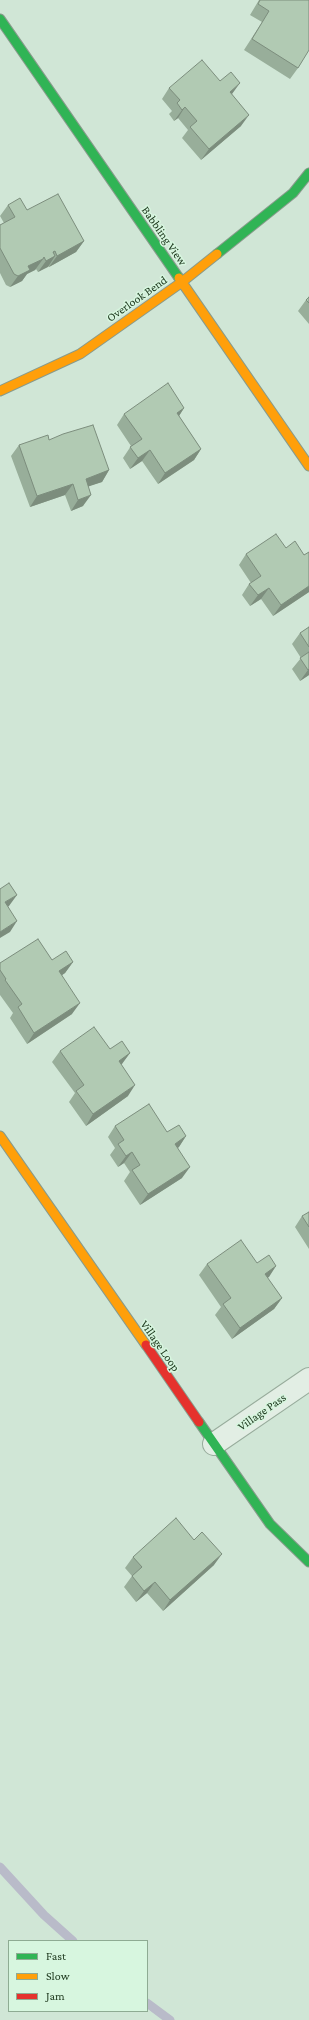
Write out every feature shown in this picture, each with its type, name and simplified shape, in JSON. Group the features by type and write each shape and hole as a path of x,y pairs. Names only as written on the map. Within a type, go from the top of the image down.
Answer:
{"street":[{"name":"Babbling View","path":"0,19 309,466"},
{"name":"Overlook Bend","path":"0,391 80,354 182,282 293,193 309,173"},
{"name":"Village Loop","path":"0,1136 270,1524 309,1562"},
{"name":"Village Pass","path":"214,1444 309,1379"}],"building":[{"path":"260,0 309,0 309,50 298,68 252,39 269,11 258,4"},
{"path":"202,60 220,81 231,72 240,83 230,92 249,115 209,149 190,127 197,121 185,107 182,110 177,103 180,100 169,88"},
{"path":"58,194 84,241 57,256 55,251 53,252 55,256 46,261 44,257 43,259 28,266 30,270 18,276 14,274 0,248 0,225 15,217 8,205 20,198 27,210"},
{"path":"168,383 184,408 177,413 201,449 165,473 150,450 138,458 130,447 142,439 124,414"},
{"path":"93,425 109,470 86,479 91,495 78,500 73,484 37,496 19,445 48,435 49,440"},
{"path":"276,534 286,548 295,541 304,555 309,552 309,586 281,605 269,588 258,595 249,584 261,576 246,554"},
{"path":"309,627 309,647 300,633"},
{"path":"309,652 309,669 308,670 300,658"},
{"path":"9,883 17,895 5,902 17,921 0,932 0,889"},
{"path":"38,939 52,960 66,951 73,962 59,971 80,1003 34,1033 18,1007 22,1004 5,980 6,979 0,970 0,963"},
{"path":"94,1027 110,1049 122,1041 130,1053 119,1061 135,1085 93,1114 76,1091 84,1085 60,1051"},
{"path":"149,1104 167,1132 179,1125 186,1136 175,1144 190,1167 148,1194 132,1170 140,1165 132,1152 126,1156 118,1144 124,1140 115,1126"},
{"path":"309,1212 309,1227 302,1216"},
{"path":"241,1240 257,1263 269,1255 276,1266 265,1274 282,1298 240,1328 223,1304 231,1298 207,1264"},
{"path":"176,1518 194,1540 202,1532 222,1554 170,1600 155,1582 144,1591 132,1576 142,1567 133,1557"}],"waterway":[{"path":"0,1867 44,1915 72,1940"},
{"path":"148,2004 170,2020"}],"traffic: fast":[{"path":"0,19 179,278"},
{"path":"217,254 293,193 309,173"},
{"path":"199,1422 270,1524 309,1562"}],"traffic: slow":[{"path":"0,391 80,354 182,282 217,254"},
{"path":"179,278 309,466"},
{"path":"0,1136 146,1345"}],"traffic: jam":[{"path":"146,1345 199,1422"}]}
